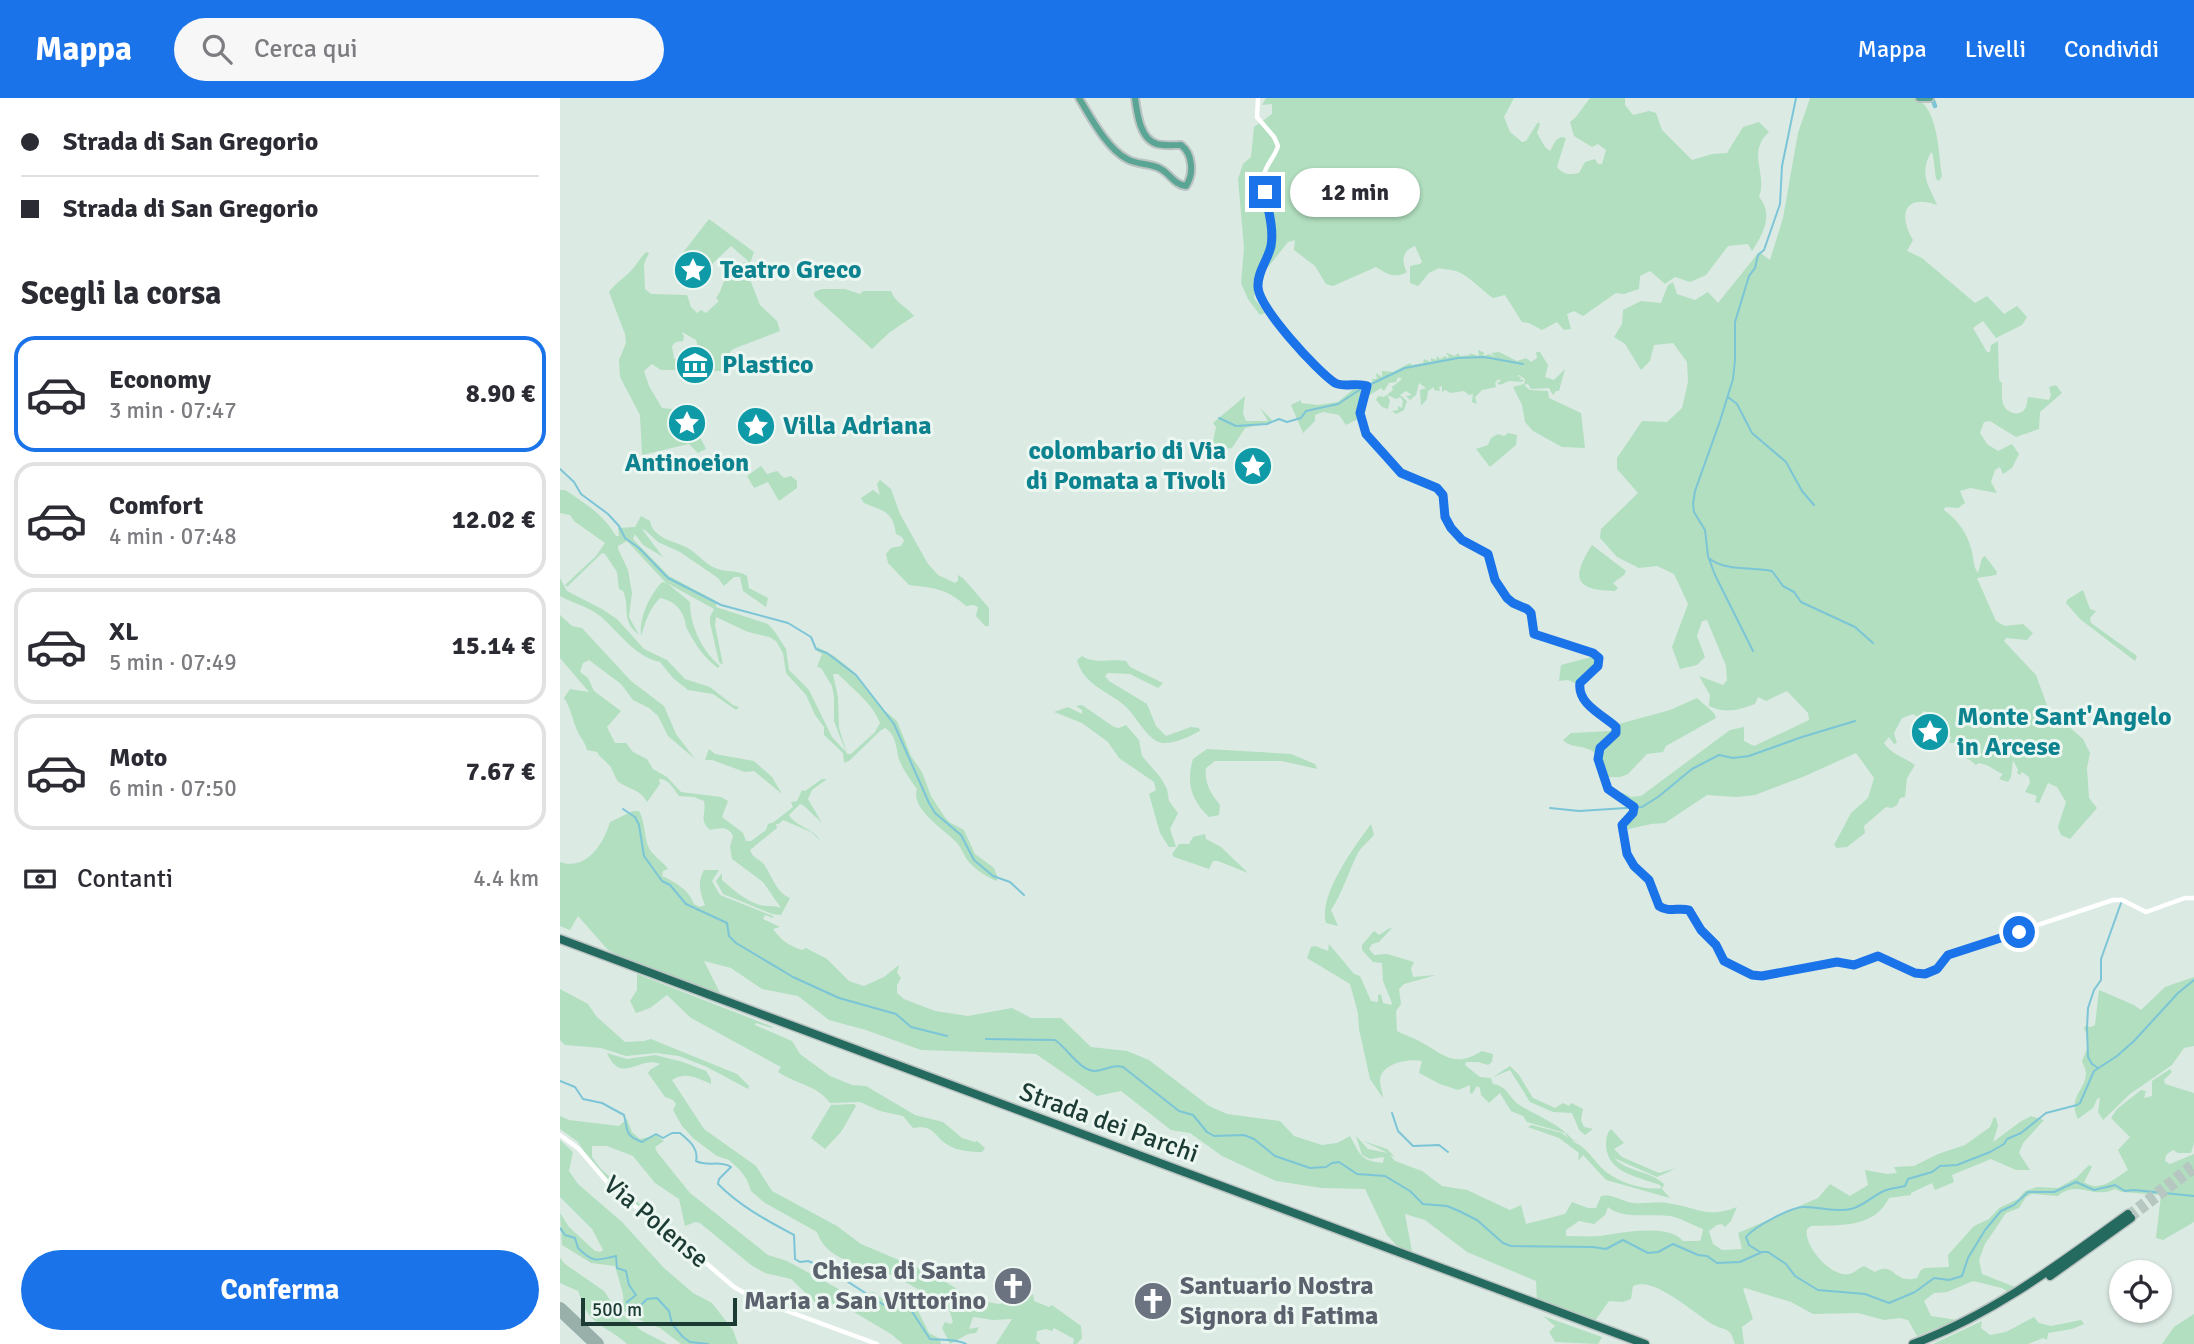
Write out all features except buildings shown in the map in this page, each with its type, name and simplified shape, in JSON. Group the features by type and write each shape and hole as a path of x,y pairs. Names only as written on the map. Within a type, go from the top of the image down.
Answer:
{"highway":[{"name":"Strada dei Parchi","path":"560,941 1380,1248 1645,1344"},
{"path":"1913,1344 1961,1324 2003,1301 2129,1216 2085,1254 2033,1287 1975,1320 1921,1344"},
{"name":"Strada dei Parchi","path":"1427,1265 1636,1344"}],"main road":[{"path":"1079,98 1100,131 1121,155 1128,160 1161,169 1179,184 1186,186 1191,174 1189,153 1180,145 1162,145 1150,141 1143,131 1135,98"}],"street":[{"path":"1258,98 1255,110 1257,117 1278,145 1264,177 1272,235 1269,252 1258,280 1262,304 1310,360 1335,383 1367,386 1360,413 1366,434 1401,473 1433,485 1440,491 1448,524 1462,540 1488,554 1495,580 1507,598 1531,613 1534,634 1598,657 1599,665 1581,682 1580,691 1589,705 1616,727 1616,733 1599,749 1598,759 1608,789 1634,807 1633,813 1622,825 1624,846 1632,863 1649,880 1659,906 1668,910 1689,910 1701,930 1716,945 1724,961 1752,975 1762,976 1837,962 1854,965 1878,956 1922,974 1934,971 1950,954 2114,900 2123,901 2146,912 2185,898 2194,898"},
{"name":"Via Polense","path":"560,1135 577,1147 612,1188 738,1290 755,1299 877,1344"}],"green space":[{"path":"1266,98 1514,98 1504,117 1510,132 1522,142 1526,141 1538,122 1540,124 1537,133 1550,151 1556,140 1566,138 1557,167 1570,174 1579,173 1585,162 1595,159 1598,164 1602,164 1606,150 1598,144 1592,147 1574,136 1570,122 1590,98 1625,98 1625,105 1633,115 1649,111 1656,113 1662,130 1692,160 1727,153 1743,127 1759,122 1769,132 1762,140 1758,155 1761,180 1759,197 1766,211 1765,224 1752,251 1748,244 1728,246 1706,275 1690,282 1675,277 1665,284 1650,271 1640,276 1639,289 1624,294 1616,293 1583,316 1574,311 1567,314 1571,329 1564,330 1557,322 1542,330 1522,322 1505,295 1493,298 1456,271 1439,268 1429,273 1418,286 1410,283 1410,266 1422,262 1415,246 1405,254 1403,260 1407,272 1403,274 1391,275 1376,267 1333,286 1326,284 1315,266 1294,250 1295,240 1288,242 1269,266 1257,273 1254,298 1265,313 1260,315 1248,299 1241,283 1244,248 1238,179 1243,164 1251,157 1254,127 1272,114 1272,104 1262,105"},
{"path":"1810,98 1917,98 1924,104 1934,123 1942,176 1939,181 1936,179 1931,152 1925,174 1937,205 1917,202 1907,209 1906,222 1913,240 1907,251 1922,258 1975,303 1987,296 2004,314 2017,306 2027,317 2022,325 1996,338 1983,321 1973,328 1987,352 1990,352 1991,345 1998,341 1999,380 2002,383 2002,401 2006,408 2020,413 2026,408 2028,397 2049,400 2049,387 2056,385 2062,393 2040,412 2039,429 2016,437 1990,421 1984,422 1980,433 1987,444 1998,451 2012,444 2019,454 2012,468 2003,474 2000,467 1995,470 1991,482 1997,493 1970,488 1960,491 1965,503 1958,508 1945,507 1944,510 1965,533 1978,573 1985,556 1997,572 1996,575 1977,578 1996,621 2005,626 2023,624 2033,633 2027,640 2006,638 2004,641 2036,675 2048,708 2083,739 2090,753 2087,768 2089,798 2097,808 2070,839 2061,835 2058,827 2066,802 2057,787 2048,783 2039,803 2035,802 2037,796 2025,792 2030,783 2029,777 2022,772 2020,775 2017,773 2013,760 2008,782 1999,779 2003,774 1983,764 1976,765 1958,754 1954,743 1949,743 1951,737 1948,735 1940,740 1939,744 1925,744 1919,736 1916,723 1925,718 1927,712 1924,711 1918,717 1913,714 1902,718 1894,733 1897,743 1894,744 1889,737 1884,743 1894,753 1915,765 1907,778 1905,797 1900,798 1892,808 1886,807 1864,826 1865,833 1847,847 1837,848 1834,845 1851,813 1868,798 1874,778 1856,753 1755,795 1707,795 1665,823 1624,830 1623,826 1636,804 1620,795 1623,793 1631,797 1641,796 1730,730 1744,727 1744,741 1754,746 1809,720 1808,713 1787,691 1766,701 1758,697 1755,704 1737,709 1721,710 1709,706 1710,695 1699,676 1723,685 1727,680 1726,666 1707,620 1702,621 1697,636 1705,657 1697,665 1680,669 1672,647 1688,604 1674,574 1657,566 1639,568 1617,557 1600,538 1601,529 1638,493 1617,469 1617,458 1642,421 1667,422 1682,408 1688,382 1687,362 1673,343 1654,345 1650,361 1641,370 1625,344 1614,337 1622,324 1623,310 1641,301 1661,303 1668,285 1673,282 1677,294 1695,300 1708,292 1718,303 1759,252 1770,260 1783,218 1798,133"},
{"path":"709,219 754,252 747,272 760,305 777,321 780,331 733,349 730,352 733,364 730,371 700,371 696,340 682,332 683,341 672,346 674,359 684,361 689,370 661,370 652,364 644,371 662,408 690,411 678,416 675,423 689,438 699,435 706,449 698,453 689,444 642,455 640,415 620,377 619,360 626,343 625,334 609,292 646,252 649,253 644,264 645,289 651,294 687,295 691,307 697,313 701,310 706,313 719,301 716,298 728,275 726,271 729,264 738,270 744,262 748,263 731,246 707,269 703,278 692,283 682,281 681,266 675,263"},
{"path":"822,289 845,289 860,294 863,291 891,291 895,299 914,316 890,332 872,349 814,296 814,292"},
{"path":"1478,350 1485,353 1484,356 1489,354 1495,357 1491,353 1499,352 1517,361 1526,358 1531,362 1537,358 1536,352 1540,352 1548,365 1545,377 1554,380 1565,369 1559,391 1553,395 1549,388 1531,389 1528,384 1524,385 1530,390 1548,391 1549,398 1581,413 1585,448 1562,447 1533,431 1525,422 1522,405 1513,387 1524,384 1525,379 1519,375 1517,376 1521,377 1520,380 1524,379 1522,382 1509,381 1500,385 1497,383 1501,381 1498,379 1495,383 1496,387 1482,390 1475,397 1477,404 1472,402 1473,394 1469,395 1464,391 1442,392 1442,386 1439,387 1440,391 1434,390 1434,387 1428,391 1427,399 1421,406 1420,390 1426,388 1419,383 1416,395 1410,400 1406,396 1412,395 1406,391 1400,395 1407,401 1404,410 1396,414 1392,411 1398,410 1398,406 1402,408 1403,401 1400,397 1396,399 1387,395 1390,400 1388,409 1376,400 1378,396 1384,397 1393,390 1392,387 1402,379 1398,377 1396,382 1389,383 1384,391 1381,388 1368,396 1365,413 1363,412 1369,387 1362,382 1373,383 1372,379 1377,379 1376,373 1382,377 1382,371 1393,372 1410,363 1423,363 1424,359 1431,362 1431,358 1436,360 1437,356 1440,359 1445,356 1448,358 1447,353 1455,356 1458,353 1460,356 1470,355 1469,353 1479,356"},
{"path":"1357,386 1366,389 1358,419 1346,425 1339,415 1323,412 1315,415 1315,421 1303,433 1291,405 1301,400 1301,403 1318,405 1338,402"},
{"path":"1245,396 1243,413 1246,421 1268,421 1260,408 1271,422 1245,428 1232,448 1225,449 1225,455 1208,460 1206,448 1213,442 1216,427 1213,423"},
{"path":"1508,433 1517,435 1516,445 1490,467 1476,449 1488,445 1491,438 1498,434 1504,436"},
{"path":"761,466 767,474 777,471 784,478 791,476 797,481 797,488 779,501 768,482 754,488 747,476"},
{"path":"880,480 891,489 900,514 928,564 938,575 955,583 958,581 958,575 963,578 989,608 989,626 985,626 976,616 978,607 966,606 939,590 909,585 888,563 886,554 891,548 901,546 904,541 896,534 889,516 864,503 861,498 873,490 880,495 877,484"},
{"path":"560,490 565,490 600,515 616,536 619,536 618,528 635,527 641,516 650,521 660,536 688,548 711,566 747,576 749,588 768,598 766,607 743,591 740,577 734,577 724,586 718,578 680,552 658,542 645,530 642,529 663,557 643,545 635,534 633,539 669,576 716,601 716,607 768,624 786,649 789,670 809,690 832,737 846,752 834,721 832,686 821,668 817,667 822,654 817,651 817,647 854,672 884,710 897,721 931,796 949,822 964,830 975,854 994,868 998,878 996,881 972,865 958,844 924,812 916,797 917,789 902,766 889,731 885,728 880,731 844,763 843,753 824,735 824,727 806,695 786,673 783,653 776,641 716,617 715,625 723,665 719,662 710,623 714,609 667,583 690,602 698,637 720,666 718,668 713,664 700,650 680,611 668,600 660,598 656,602 641,636 646,607 662,582 666,583 627,541 618,546 618,549 628,570 632,593 629,617 639,635 628,619 617,572 605,554 602,553 567,587 565,585 596,556 605,543 574,521 570,515 560,513","holes":["833,674 838,674 867,703 880,723 875,732 851,754 847,754 839,728 838,697"]},
{"path":"1592,545 1626,571 1613,583 1618,588 1615,591 1591,588 1580,580 1581,566"},
{"path":"560,578 567,591 617,619 644,649 667,660 685,679 710,687 739,707 736,710 713,694 688,690 673,678 660,662 635,649 600,616 560,596"},
{"path":"2083,590 2090,609 2096,611 2090,618 2091,623 2137,656 2135,661 2080,619 2066,603"},
{"path":"560,615 572,626 582,628 631,681 664,706 676,734 695,759 668,736 658,716 633,700 621,684 589,660 583,663 580,672 588,678 594,691 621,711 607,727 615,743 626,743 681,792 721,797 728,801 722,817 743,833 746,841 751,841 766,830 768,824 793,807 791,802 797,801 802,790 805,791 822,779 827,779 812,790 808,799 822,823 800,804 789,815 814,833 821,841 811,832 783,820 750,850 763,864 778,888 790,898 781,915 772,914 723,894 716,881 722,873 722,880 744,898 760,905 781,908 763,882 732,859 731,833 723,828 710,830 706,826 704,801 679,796 668,782 659,779 660,784 647,802 638,792 618,781 610,766 597,752 587,750 564,698 570,689 589,692 560,658"},
{"path":"1082,656 1098,661 1126,661 1130,667 1163,683 1158,688 1130,674 1108,673 1105,676 1147,704 1156,726 1166,736 1191,727 1199,728 1200,731 1172,742 1163,743 1152,738 1124,705 1090,681 1077,660"},
{"path":"1595,656 1597,663 1577,684 1568,680 1559,681 1561,665"},
{"path":"1697,698 1716,718 1666,746 1663,752 1647,754 1628,774 1608,777 1604,772 1600,751 1615,735 1619,724 1670,710"},
{"path":"1082,705 1114,727 1126,725 1139,740 1142,756 1161,778 1169,801 1178,813 1170,829 1176,847 1169,847 1160,833 1149,794 1156,790 1154,782 1119,758 1108,742 1082,723 1054,712 1068,707 1082,714 1082,710 1076,706"},
{"path":"1614,728 1595,753 1563,740 1571,733 1610,731"},
{"path":"709,749 715,754 754,761 772,777 782,794 754,771 745,772 705,760"},
{"path":"1207,749 1291,754 1315,764 1317,769 1282,761 1215,761 1206,768 1206,779 1220,805 1219,815 1209,817 1194,798 1190,783 1193,759"},
{"path":"633,811 639,811 648,846 668,869 663,871 662,876 685,891 694,904 700,907 705,905 700,888 704,870 719,870 712,881 720,895 773,916 765,915 763,919 780,927 773,929 782,939 793,947 802,950 806,948 827,959 849,981 864,986 884,977 899,965 897,973 901,978 897,993 904,999 935,1011 968,1016 1012,1008 1031,1018 1061,1018 1091,1047 1127,1051 1149,1060 1209,1106 1227,1114 1280,1121 1294,1136 1322,1145 1337,1143 1350,1136 1362,1156 1370,1160 1383,1163 1384,1157 1370,1159 1362,1155 1356,1136 1368,1149 1388,1153 1363,1141 1387,1149 1395,1157 1390,1155 1395,1161 1422,1171 1442,1186 1467,1190 1510,1210 1521,1205 1526,1224 1565,1214 1572,1202 1596,1208 1601,1196 1605,1195 1634,1203 1663,1202 1709,1212 1737,1207 1725,1227 1722,1224 1717,1225 1709,1231 1713,1244 1722,1250 1742,1249 1738,1233 1818,1198 1830,1184 1850,1196 1868,1185 1865,1170 1897,1173 1894,1167 1914,1166 1965,1145 1990,1127 1994,1117 1998,1126 1993,1142 2031,1116 2044,1120 2023,1143 2019,1153 2030,1170 2016,1170 1991,1159 1952,1175 1954,1182 1935,1190 1932,1183 1911,1195 1889,1198 1883,1208 1866,1220 1845,1225 1811,1226 1807,1229 1809,1244 1814,1252 1835,1271 1849,1274 1864,1266 1875,1272 1887,1269 1903,1278 1917,1278 1925,1268 1949,1267 1948,1255 1974,1226 1989,1219 1999,1208 2018,1199 2025,1191 2037,1187 2058,1188 2076,1178 2089,1165 2092,1167 2084,1182 2096,1186 2107,1184 2128,1170 2118,1150 2130,1137 2111,1118 2117,1109 2141,1090 2146,1091 2144,1098 2152,1096 2152,1081 2170,1069 2172,1072 2164,1080 2165,1084 2194,1093 2194,1143 2191,1153 2178,1153 2173,1150 2166,1155 2165,1161 2170,1164 2194,1154 2194,1222 2163,1240 2156,1238 2161,1195 2115,1189 2099,1192 2072,1189 2058,1196 2032,1194 2026,1197 2019,1208 2006,1213 1985,1244 1979,1260 1982,1274 2015,1287 2008,1292 1973,1281 1947,1292 1934,1293 1924,1301 1931,1316 1957,1320 1917,1336 1908,1320 1884,1320 1858,1313 1813,1314 1791,1302 1745,1288 1743,1289 1753,1319 1742,1327 1744,1344 1735,1344 1728,1331 1708,1321 1664,1291 1642,1284 1633,1286 1631,1299 1623,1302 1609,1301 1595,1321 1537,1301 1536,1281 1467,1252 1425,1220 1405,1214 1412,1252 1401,1250 1387,1235 1365,1189 1322,1188 1276,1181 1222,1156 1190,1133 1171,1130 1121,1091 1097,1096 1036,1054 921,1050 829,1020 798,996 762,989 731,968 704,961 720,993 637,965 608,950 578,916 570,930 560,926 560,862 578,863 592,854 603,839 610,822","holes":["1608,1207 1629,1215 1674,1217 1703,1229 1701,1239 1683,1241 1676,1235 1656,1231 1566,1236 1566,1230 1579,1221 1594,1224 1605,1215"]},
{"path":"1371,824 1374,835 1358,853 1331,910 1338,926 1326,923 1327,899 1333,885"},
{"path":"1205,834 1206,839 1221,847 1248,873 1218,861 1213,861 1209,869 1174,857 1172,854 1179,844 1189,844 1193,837"},
{"path":"1392,928 1379,942 1372,944 1369,949 1374,955 1387,954 1414,962 1411,968 1413,977 1436,975 1404,984 1399,989 1401,1004 1396,1011 1397,1031 1449,1058 1463,1059 1482,1051 1493,1054 1492,1062 1488,1065 1466,1062 1465,1065 1480,1077 1491,1078 1493,1084 1504,1089 1518,1104 1554,1124 1567,1134 1573,1140 1578,1140 1572,1141 1582,1147 1604,1170 1624,1182 1640,1187 1662,1188 1625,1172 1611,1162 1606,1144 1611,1129 1624,1143 1614,1149 1622,1157 1659,1173 1677,1168 1657,1177 1614,1158 1625,1166 1659,1180 1664,1184 1662,1189 1670,1198 1606,1180 1583,1155 1578,1161 1579,1153 1559,1138 1528,1127 1532,1125 1562,1133 1568,1138 1565,1133 1527,1122 1523,1116 1511,1111 1500,1093 1489,1103 1477,1086 1472,1094 1470,1085 1458,1090 1440,1084 1419,1073 1422,1061 1403,1061 1385,1070 1380,1081 1383,1098 1370,1079 1350,984 1307,958 1311,947 1328,951 1329,944 1354,974 1360,976 1371,1001 1378,1002 1378,995 1381,994 1383,1003 1391,1005 1383,981 1382,963 1373,962 1362,950 1362,945 1374,931 1379,935"},
{"path":"637,974 773,1027 755,1025 792,1041 800,1054 830,1076 852,1085 866,1086 915,1115 943,1122 962,1138 977,1141 985,1148 982,1152 956,1149 943,1142 930,1129 913,1128 903,1116 880,1111 860,1102 830,1103 813,1089 778,1072 781,1067 691,1018 667,995 650,1008 636,1013 630,1001 637,990"},
{"path":"2194,977 2194,1046 2184,1048 2172,1065 2130,1094 2103,1120 2098,1112 2100,1098 2093,1108 2078,1119 2075,1105 2085,1079 2086,1072 2082,1061 2088,1042 2084,1029 2085,1026 2095,1025 2099,990 2141,1010 2165,987"},
{"path":"560,989 588,1004 596,1016 625,1042 651,1039 737,1074 749,1086 748,1089 707,1067 679,1056 656,1053 626,1056 601,1048 565,1045 560,1040"},
{"path":"607,1053 627,1059 655,1055 706,1071 711,1084 687,1076 672,1080 704,1129 756,1166 772,1191 837,1226 861,1244 932,1274 968,1298 998,1304 1025,1300 1033,1294 1034,1301 1049,1307 1052,1305 1081,1326 1082,1338 1077,1344 1073,1344 1074,1339 1054,1328 1052,1331 1037,1331 1036,1340 1041,1344 996,1344 1012,1319 973,1317 969,1329 979,1327 976,1333 968,1334 950,1344 942,1328 945,1322 953,1322 949,1309 896,1277 840,1257 822,1243 817,1232 765,1203 751,1191 740,1170 729,1160 717,1156 694,1139 682,1126 673,1110 676,1104 665,1097 648,1073 660,1064 645,1063 625,1069 612,1063"},
{"path":"1510,1066 1533,1098 1555,1108 1563,1103 1569,1106 1571,1103 1583,1109 1581,1120 1584,1127 1593,1129 1585,1135 1579,1130 1572,1113 1553,1112 1530,1102 1510,1070 1493,1077"},
{"path":"831,1105 856,1106 841,1132 825,1149 811,1138"},
{"path":"560,1116 569,1120 619,1126 627,1119 632,1132 640,1139 656,1135 664,1141 655,1147 657,1152 690,1193 768,1255 787,1261 846,1293 859,1295 874,1292 882,1299 901,1294 918,1311 929,1333 940,1339 941,1344 903,1344 849,1309 819,1300 815,1302 791,1279 765,1273 751,1265 700,1223 685,1226 679,1199 655,1183 633,1156 607,1146 592,1146 592,1157 600,1168 645,1209 643,1210 619,1192 590,1162 578,1142 560,1129"},
{"path":"560,1140 573,1152 569,1171 578,1184 622,1222 664,1268 693,1293 712,1303 733,1330 738,1344 681,1344 660,1328 624,1311 623,1294 615,1266 591,1263 562,1245 560,1213 569,1227 595,1251 603,1250 592,1229 560,1197"},
{"path":"560,1258 604,1291 616,1309 642,1331 667,1344 627,1344 595,1321 586,1310 578,1291 560,1283"},
{"path":"2194,1314 2194,1344 2162,1344 2174,1327"},
{"path":"1543,1316 1602,1337 1598,1344 1555,1342 1549,1332 1555,1326"},
{"path":"2034,1317 2039,1323 2051,1326 2081,1320 2084,1324 2048,1333 2047,1340 2043,1338 2028,1344 1933,1344 1982,1321 1981,1328 1990,1335 2006,1332"}],"waterway":[{"path":"1753,651 1715,575 1708,556 1705,530 1694,512 1693,504 1733,379 1735,322 1749,276 1755,268 1758,255 1764,250 1780,204 1782,166 1796,98"},
{"path":"1932,98 1935,106"},
{"path":"1369,385 1405,368 1458,358 1484,357 1523,364"},
{"path":"1219,418 1236,426 1267,424 1279,419 1287,422 1301,418 1306,411 1338,404 1364,387"},
{"path":"1728,397 1737,404 1752,433 1786,462 1802,491 1814,505"},
{"path":"560,469 574,482 581,494 608,514 625,538 639,548 668,578 721,605 788,623 811,637 816,649 827,653 856,675 894,724 935,813 961,835 974,860 993,876 1010,882 1024,895"},
{"path":"1710,559 1731,567 1772,571 1783,586 1794,592 1801,602 1855,627 1873,643"},
{"path":"1550,808 1579,811 1642,807 1692,769 1719,755 1733,758 1749,756 1855,721"},
{"path":"623,809 635,817 644,856 662,881 670,885 686,904 727,923 729,936 736,943 793,977 839,998 896,1014 911,1027 947,1036"},
{"path":"2098,1068 2088,1057 2088,1008 2094,990 2101,980 2101,959 2121,903"},
{"path":"1760,1252 1749,1245 1746,1237 1781,1214 1803,1207 1838,1210 1856,1208 1884,1191 1905,1186 1908,1179 1932,1172 1940,1166 1957,1165 1990,1152 2004,1144 2007,1139 2021,1133 2046,1113 2077,1105 2094,1071 2134,1041 2178,993 2194,980"},
{"path":"986,1039 1055,1040 1089,1070 1123,1067 1179,1111 1193,1115 1207,1132 1214,1136 1244,1135 1254,1139 1275,1156 1310,1168 1326,1167 1339,1162 1357,1174 1385,1176 1410,1191 1423,1204 1447,1206 1477,1220 1503,1243 1511,1246 1606,1249 1623,1240 1648,1253 1658,1252 1673,1244 1707,1256 1717,1263 1740,1262 1768,1252 1786,1264 1795,1276 1818,1290 1865,1294 1889,1303 1915,1292 1934,1278 1949,1280 1962,1276 1968,1258 1985,1230 2001,1211 2014,1205 2028,1192 2054,1192 2076,1182 2094,1190 2115,1185 2125,1191 2194,1196"},
{"path":"560,1081 575,1087 583,1099 602,1103 624,1115 632,1137 642,1142 656,1134 663,1138 672,1133 680,1133 695,1149 696,1161 731,1167 719,1179 718,1184 745,1206 794,1235 795,1259 828,1269 884,1305 898,1297 907,1304 930,1339 954,1340 966,1344"},
{"path":"1392,1113 1398,1131 1413,1146 1439,1145 1448,1152"},
{"path":"560,1228 565,1235 575,1238 578,1248 588,1257 600,1259 616,1256 617,1268 626,1271 629,1285 636,1295 627,1302 631,1309 635,1311 647,1299 657,1298 669,1311 672,1324 683,1337 690,1342 708,1344"}],"runway":[{"path":"560,1309 597,1344"}],"tunnel":[{"path":"2128,1214 2194,1162"},
{"path":"2131,1218 2194,1170"}],"place":[{"name":"Teatro Greco","path":"693,270"},
{"name":"Plastico","path":"695,365"},
{"name":"Antinoeion","path":"687,423"},
{"name":"Villa Adriana","path":"756,426"},
{"name":"colombario di Via di Pomata a Tivoli","path":"1253,466"},
{"name":"Monte Sant'Angelo in Arcese","path":"1930,732"},
{"name":"Chiesa di Santa Maria a San Vittorino","path":"1013,1286"},
{"name":"Santuario Nostra Signora di Fatima","path":"1153,1301"}],"route":[{"path":"1265,192 1272,238 1268,256 1259,275 1258,287 1262,304 1268,313 1310,360 1335,383 1367,386 1360,413 1366,434 1401,473 1433,485 1440,491 1448,524 1468,545 1488,554 1495,580 1507,598 1531,613 1534,634 1593,653 1599,658 1598,666 1584,678 1579,687 1582,697 1589,705 1616,727 1616,733 1599,749 1598,759 1608,789 1634,807 1633,813 1622,825 1624,846 1632,863 1649,880 1659,906 1668,910 1689,910 1725,961 1756,976 1837,962 1854,965 1878,956 1915,973 1925,974 1937,969 1948,955 2019,932"}]}
